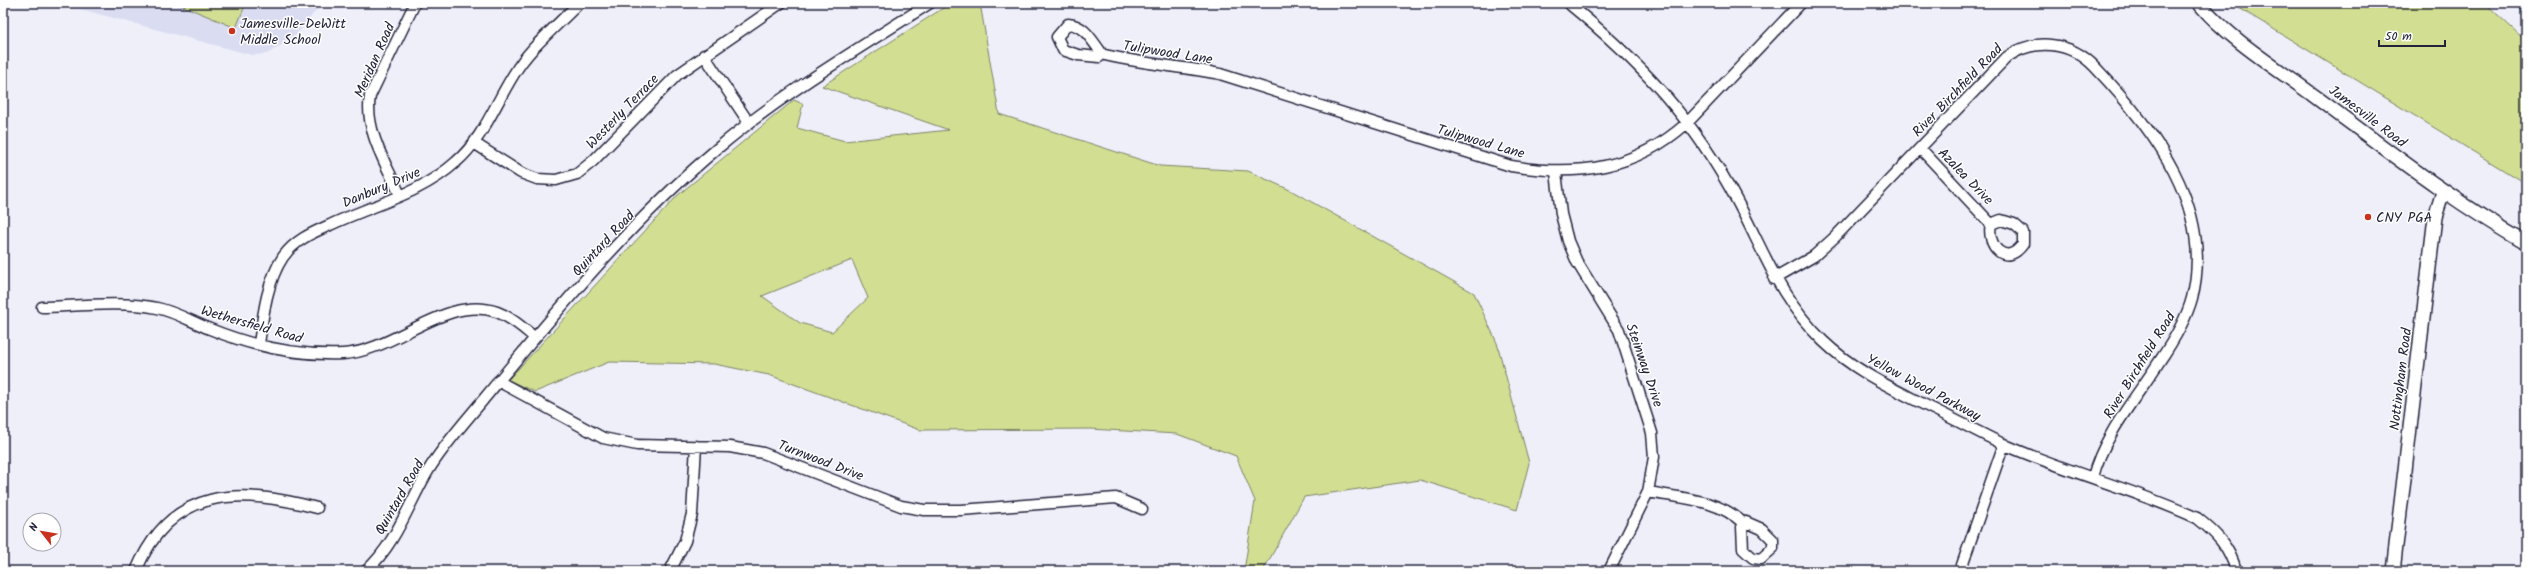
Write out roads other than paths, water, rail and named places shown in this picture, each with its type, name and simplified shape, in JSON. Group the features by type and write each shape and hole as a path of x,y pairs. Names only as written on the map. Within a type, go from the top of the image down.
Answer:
{"street":[{"name":"Meridan Road","path":"400,195 371,129 368,110 370,96 415,3"},
{"name":"Danbury Drive","path":"259,344 263,315 275,272 284,257 295,244 346,217 425,184 455,164 474,143 514,74 527,56 579,3"},
{"name":"Westerly Terrace","path":"474,143 521,173 537,179 568,178 593,161 677,75 781,3"},
{"name":"Quintard Road","path":"366,571 394,537 429,470 534,337 612,251 686,176 749,123 822,72 930,3"},
{"name":"Yellow Wood Parkway","path":"1568,3 1617,44 1658,85 1687,123 1737,201 1774,279 1799,315 1824,342 1850,364 1882,383 2004,444 2197,518 2217,534 2226,546 2236,571"},
{"name":"Tulipwood Lane","path":"1101,54 1147,65 1185,67 1220,74 1479,157 1511,166 1556,172 1606,166 1636,156 1667,140 1687,123 1801,3"},
{"name":"Jamesville Road","path":"2199,3 2243,43 2443,192 2482,218 2526,243"},
{"name":"River Birchfield Road","path":"1774,279 1814,256 2007,57 2016,51 2029,47 2050,44 2064,47 2092,64 2119,92 2148,129 2171,167 2186,197 2196,237 2198,262 2192,298 2187,313 2170,344 2103,451 2093,477"},
{"path":"704,55 749,123"},
{"name":"Azalea Drive","path":"1920,148 1992,224"},
{"name":"Steinway Drive","path":"1556,172 1560,214 1568,241 1577,262 1619,330 1650,422 1654,457 1648,492 1609,571"},
{"name":"Nottingham Road","path":"2393,571 2435,217 2443,192"},
{"name":"Wethersfield Road","path":"42,307 156,308 211,330 259,344 292,352 321,355 346,354 381,346 463,308 480,308 497,312 515,322 534,337"},
{"name":"Turnwood Drive","path":"498,382 603,438 637,445 730,447 763,453 900,506 924,510 961,510 1116,498 1142,509"},
{"path":"1960,571 2004,444"},
{"path":"670,571 686,541 692,514 696,446"},
{"path":"1648,492 1714,505 1735,515 1743,523"},
{"path":"136,571 165,527 182,511 216,497 237,495 267,498 317,508"}],"water":[{"path":"2517,3 2526,3 2526,19"}],"place":[{"name":"Jamesville-DeWitt Middle School","path":"232,31"},
{"name":"CNY PGA","path":"2368,217"}]}
